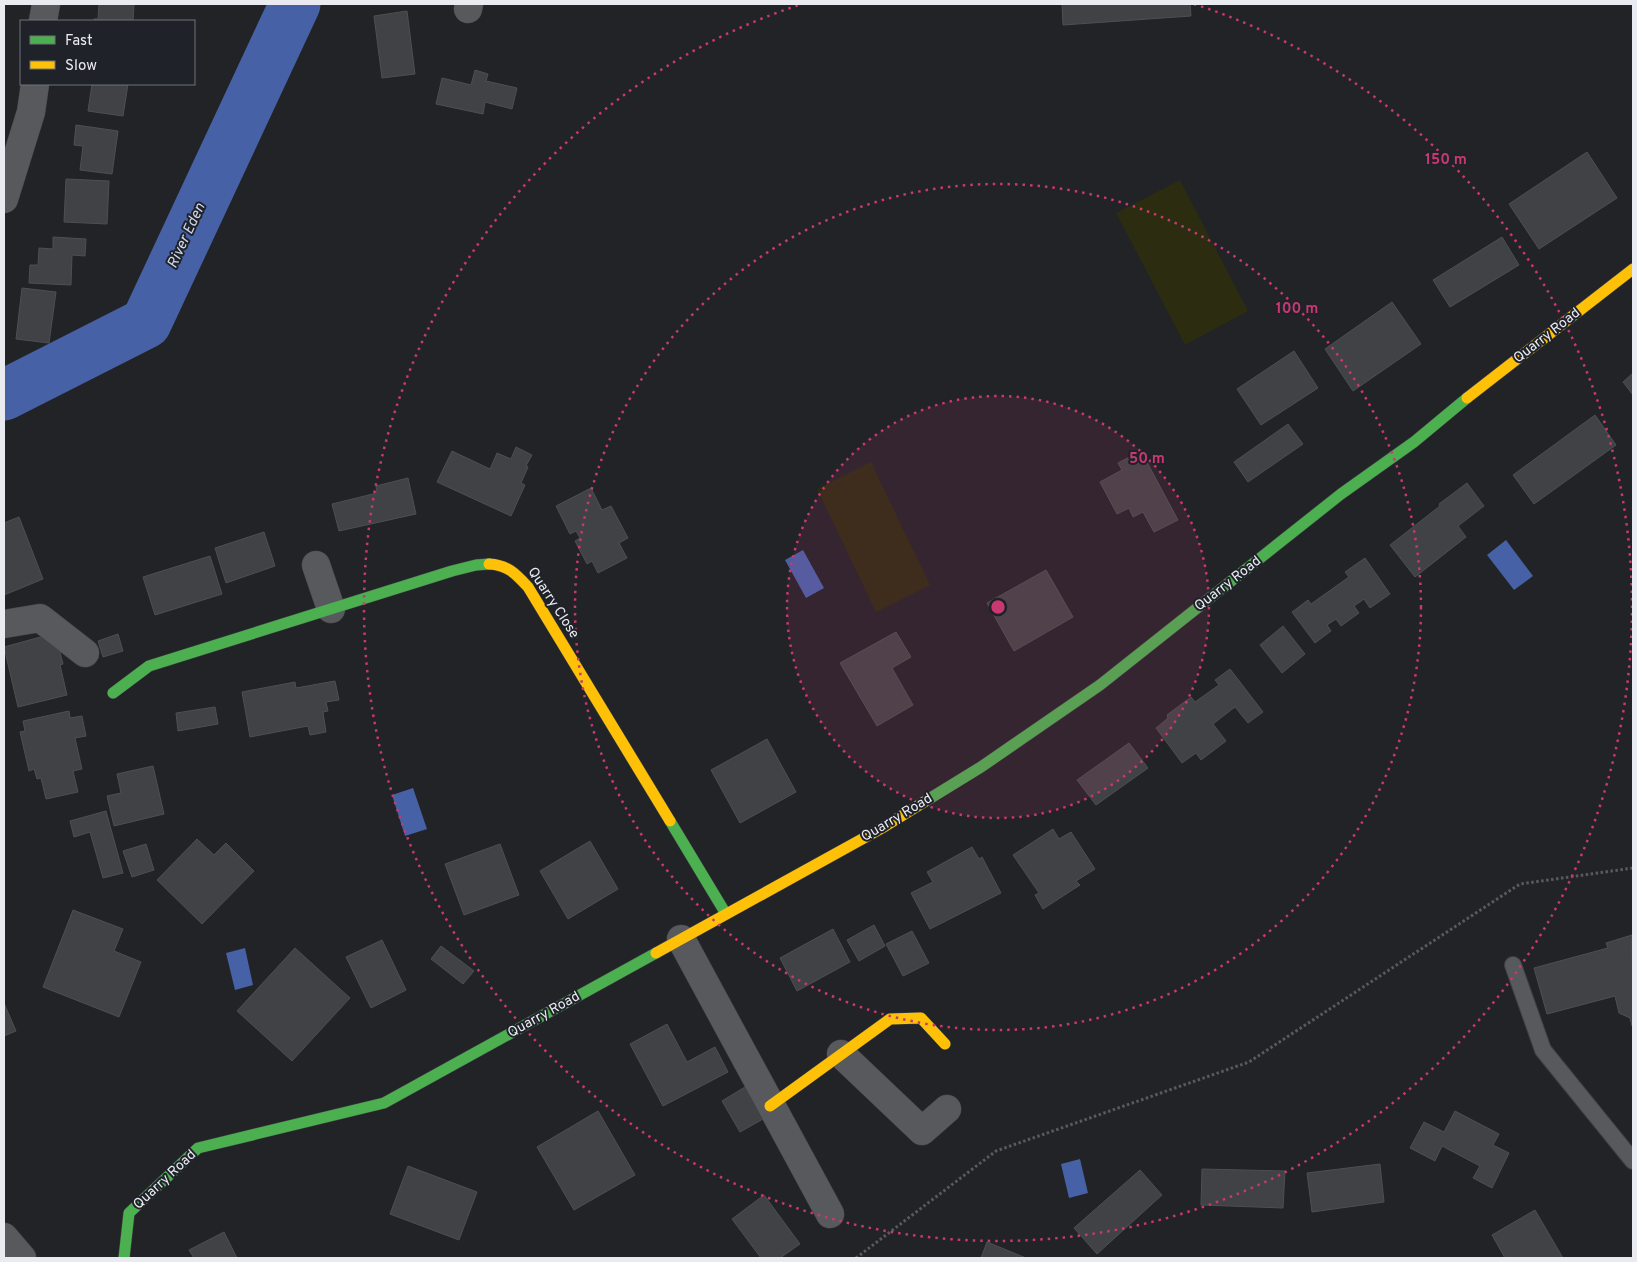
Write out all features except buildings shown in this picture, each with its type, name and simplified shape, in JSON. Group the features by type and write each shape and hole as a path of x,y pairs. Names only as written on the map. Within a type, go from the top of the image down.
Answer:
{"street":[{"path":"43,20 46,4"},
{"path":"4,200 31,112 35,85"},
{"name":"Quarry Road","path":"124,1258 129,1213 198,1148 384,1103 882,828 981,767 1100,685 1341,494 1414,442 1449,412 1633,269"},
{"name":"Quarry Close","path":"113,693 150,666 472,566 492,563 514,571 528,587 726,914"},
{"path":"316,566 331,609"},
{"path":"4,624 40,618 85,653"},
{"path":"681,939 830,1214"},
{"path":"770,1106 890,1019 920,1018 945,1044"},
{"path":"841,1054 922,1131 946,1110"},
{"path":"4,1237 22,1258"}],"lane":[{"path":"1513,965 1543,1050 1633,1161"}],"path":[{"path":"856,1258 996,1151 1249,1062 1520,884 1633,868"}],"shaded area":[{"path":"1180,180 1248,311 1185,345 1116,213"},
{"path":"871,462 930,585 876,612 817,489"}],"water":[{"path":"1506,540 1533,576 1514,590 1487,555"},
{"path":"803,550 824,588 806,598 785,560"},
{"path":"413,788 427,829 405,836 392,795"},
{"path":"245,948 253,985 235,990 226,953"},
{"path":"1080,1159 1088,1193 1069,1198 1061,1164"}],"waterway":[{"name":"River Eden","path":"4,395 146,323 295,4"}],"traffic: fast":[{"path":"924,802 981,767 1100,685 1341,494 1414,442 1467,398"},
{"path":"113,693 149,666 452,571 489,564"},
{"path":"670,821 726,914"},
{"path":"124,1258 129,1213 198,1148 384,1103 656,953"}],"traffic: slow":[{"path":"1467,398 1633,269"},
{"path":"489,564 507,568 528,587 670,821"},
{"path":"656,953 882,828 924,802"},
{"path":"770,1106 890,1019 921,1018 945,1044"}]}
